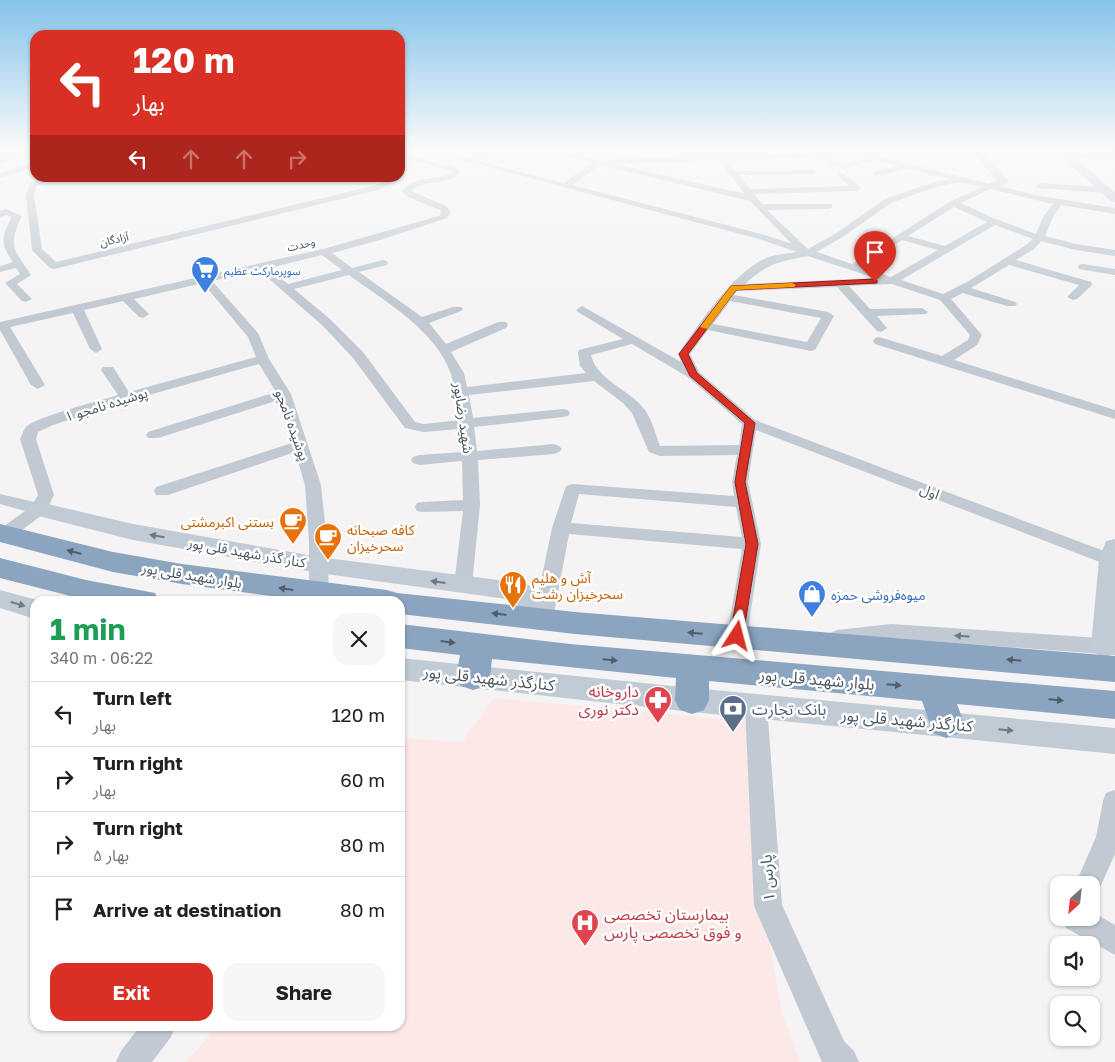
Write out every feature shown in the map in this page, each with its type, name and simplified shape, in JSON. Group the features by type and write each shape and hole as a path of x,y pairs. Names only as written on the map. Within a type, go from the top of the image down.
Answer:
{"highway":[{"name":"بلوار شهید قلی پور","path":"2,533 113,562 182,574 319,579 371,596"},
{"path":"86,590 113,562"},
{"path":"0,568 118,596"},
{"path":"405,604 543,619 808,642 1112,654"},
{"name":"بلوار شهید قلی پور","path":"405,638 476,661 693,667 1115,705"},
{"path":"692,700 693,667"},
{"path":"935,689 946,724"}],"street":[{"name":"آزادگان","path":"31,202 37,250 54,266 319,202"},
{"name":"وحدت","path":"1,326 324,252 442,218 446,212 443,208 427,202"},
{"path":"628,202 762,237 944,298 976,335 973,342 945,360"},
{"path":"757,202 808,253"},
{"path":"781,202 829,206"},
{"path":"693,374 684,354 730,292 756,268 771,260 808,253 841,234 887,202"},
{"path":"852,268 949,202 993,222 1040,237 1085,250 1115,253"},
{"path":"944,298 1030,247 1040,237 1048,217 1059,202 1115,211"},
{"path":"3,213 17,216 5,231 4,248 26,275 10,283 26,299"},
{"path":"730,292 840,283 892,281 993,222"},
{"path":"900,237 946,249"},
{"name":"شهید رضاپور","path":"324,252 421,322 444,350 457,373 470,456 472,505 463,586"},
{"path":"1006,261 1087,284 1073,296"},
{"path":"285,288 383,263"},
{"path":"0,268 18,264"},
{"path":"261,266 327,324 358,355 410,425 424,428 563,412"},
{"path":"1082,267 1115,272"},
{"name":"پوشیده نامجو","path":"205,279 254,336 284,394 313,485 319,579"},
{"path":"840,283 867,313 880,335 945,360 1115,415"},
{"path":"0,291 14,287"},
{"path":"962,289 1011,304"},
{"path":"705,326 811,347 828,316 730,292"},
{"path":"124,298 143,314"},
{"path":"77,308 96,349"},
{"path":"421,322 457,309"},
{"name":"اول","path":"582,310 693,374 750,423 1113,553"},
{"path":"867,313 922,312"},
{"path":"1,326 38,385"},
{"path":"444,350 502,326"},
{"path":"633,340 584,354 587,366 597,377 628,400 639,412 654,449 660,451 746,450"},
{"name":"پوشیده نامجو ۱","path":"39,509 46,495 28,439 31,430 48,422 126,397 264,358"},
{"path":"108,370 126,397"},
{"path":"461,392 583,377 597,377"},
{"path":"153,435 284,394"},
{"path":"737,636 752,544 740,482 750,423"},
{"path":"162,491 301,445"},
{"path":"419,460 554,449"},
{"path":"543,619 561,528 572,490 744,502"},
{"name":"کنار گذر شهید قلی پور","path":"0,499 319,579 463,586 522,592 543,619"},
{"path":"423,507 472,505"},
{"path":"2,533 39,509"},
{"path":"561,528 752,544"},
{"path":"1112,654 1113,553"},
{"path":"0,599 30,608"},
{"name":"کنارگذر شهید قلی پور","path":"405,668 476,661 692,700 1115,741"},
{"name":"پارس ۱","path":"756,706 768,906 832,1052 843,1062"},
{"path":"1093,876 1112,839 1115,801"},
{"path":"1090,926 1115,940"},
{"path":"132,1062 156,1031"}],"shaded area":[{"name":"بیمارستان تخصصی و فوق تخصصی پارس","path":"494,698 745,721 758,879 782,1014 800,1062 186,1062 214,1031 405,1031 405,738 462,742"}],"slow traffic":[{"path":"704,327 734,288 792,285"}],"place":[{"name":"سوپرمارکت عظیم","path":"205,294"},
{"name":"بستنی اکبرمشتی","path":"293,545"},
{"name":"کافه صبحانه سحرخیزان","path":"328,561"},
{"name":"آش و هلیم سحرخیزان رشت","path":"513,609"},
{"name":"میوه‌فروشی حمزه","path":"812,618"},
{"name":"داروخانه دکتر نوری","path":"658,724"},
{"name":"بانک تجارت","path":"733,733"},
{"name":"بیمارستان تخصصی و فوق تخصصی پارس","path":"585,947"}],"route":[{"path":"737,636 752,544 740,482 750,423 693,374 684,354 734,288 875,282"}]}
